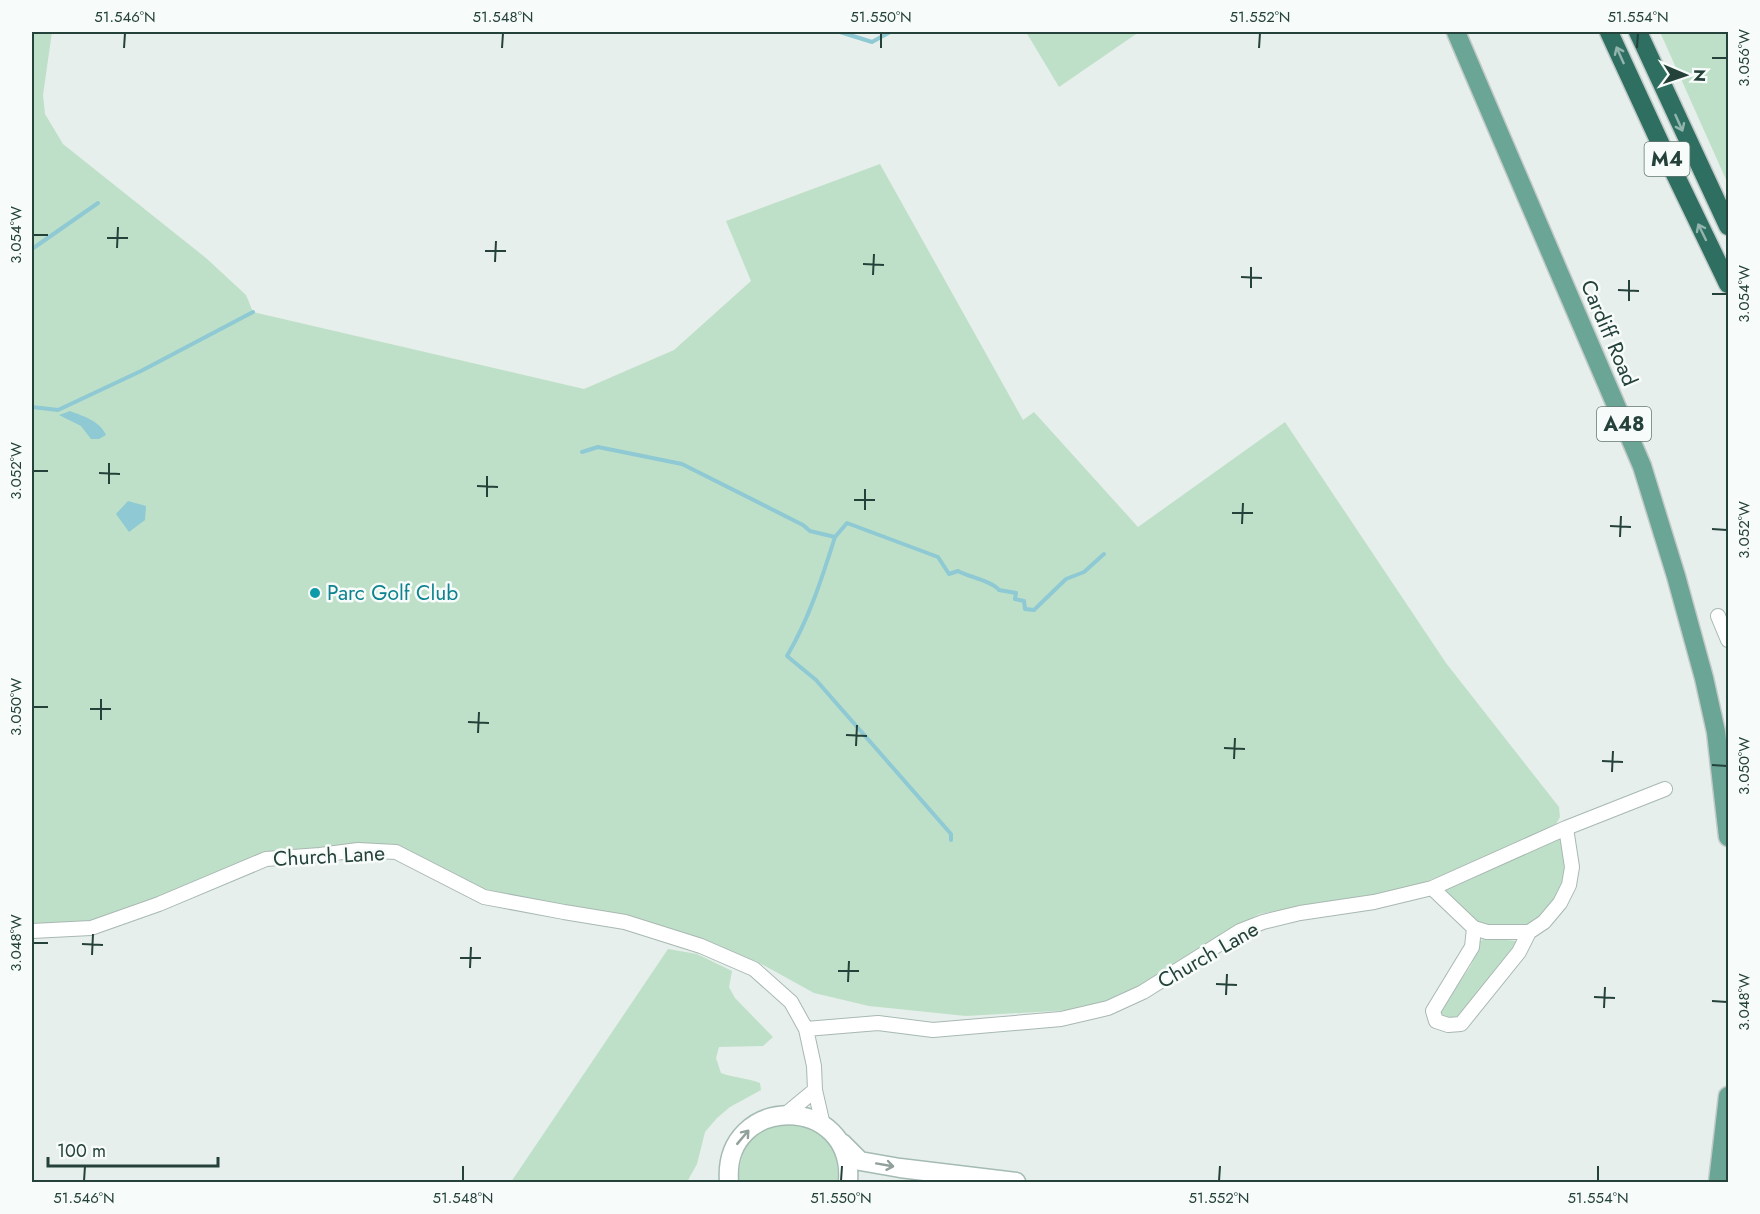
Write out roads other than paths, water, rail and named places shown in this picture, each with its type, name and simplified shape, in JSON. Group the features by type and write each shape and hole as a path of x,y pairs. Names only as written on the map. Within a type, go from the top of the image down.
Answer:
{"highway":[{"name":"M4","path":"1610,32 1728,284"},
{"name":"M4","path":"1638,32 1728,226"}],"main road":[{"name":"Cardiff Road","path":"1456,32 1642,466 1704,678 1716,732 1728,837"},
{"path":"1718,1182 1728,1096"}],"street":[{"path":"1718,616 1728,640"},
{"name":"Church Lane","path":"806,1029 878,1023 933,1030 1062,1019 1108,1008 1143,992 1240,931 1263,922 1300,913 1374,902 1432,888 1566,828 1665,789"},
{"path":"1474,928 1472,947 1433,1011 1436,1021 1448,1025 1461,1024 1519,952 1529,932 1544,922 1560,903 1569,885 1572,867 1566,828"},
{"name":"Church Lane","path":"32,931 91,928 159,904 266,859 358,850 396,852 484,897 625,922 701,945 754,969 791,1002 806,1029 814,1066 815,1090 830,1131"},
{"path":"1432,888 1474,928 1487,933 1529,932"},
{"path":"786,1114 815,1090"},
{"path":"729,1182 728,1169 734,1148 747,1131 765,1119 786,1114 805,1116 830,1131 860,1161 1016,1182"},
{"path":"830,1131 845,1153 849,1170 848,1182"}],"water":[{"path":"70,411 100,426 106,435 99,439 91,439 81,426 59,415"},
{"path":"128,501 146,506 145,520 129,532 116,514"}],"waterway":[{"path":"840,32 872,42 890,32"},
{"path":"32,249 98,203"},
{"path":"32,407 58,410 141,371 253,312"},
{"path":"582,452 598,447 682,464 803,525 810,531 835,537 847,523 938,557 949,574 958,571 991,584 999,590 1016,593 1015,599 1024,601 1025,609 1034,610 1066,579 1084,572 1104,554"},
{"path":"835,537 808,613 787,656 816,680 951,834 951,840"}],"place":[{"name":"Parc Golf Club","path":"315,593"}]}
